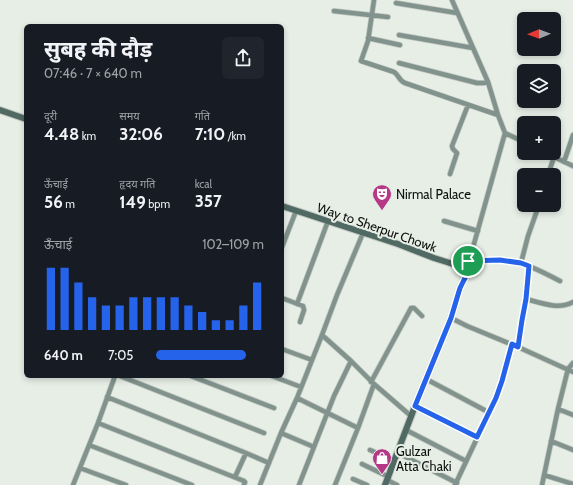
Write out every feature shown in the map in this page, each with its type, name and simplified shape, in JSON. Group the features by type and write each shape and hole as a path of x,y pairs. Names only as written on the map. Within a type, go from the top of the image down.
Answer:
{"street":[{"path":"374,0 368,38 361,61 394,72 398,75 401,81 405,83 498,115"},
{"path":"387,480 451,318 460,288 466,276 467,264 478,231 505,133 488,82 452,0"},
{"path":"396,3 457,13"},
{"path":"334,11 388,17"},
{"path":"399,35 473,48"},
{"path":"368,38 400,45"},
{"path":"399,63 477,83 488,82"},
{"path":"450,174 456,153 452,146 468,105"},
{"path":"0,110 24,118"},
{"path":"505,133 517,139"},
{"path":"564,162 573,135"},
{"path":"560,160 573,166"},
{"name":"Way to Sherpur Chowk","path":"284,207 398,244 453,264 467,264"},
{"path":"284,242 296,211"},
{"path":"521,263 537,212"},
{"path":"297,304 328,221"},
{"path":"444,221 478,231"},
{"path":"263,484 269,463 297,398 337,294 363,233"},
{"path":"467,264 500,260 521,263 546,273 560,281"},
{"path":"518,347 526,299 529,266"},
{"path":"284,299 303,306 304,310 300,322"},
{"path":"526,299 555,306 569,305 573,302"},
{"path":"335,485 358,428 372,383 411,308 414,308 422,316"},
{"path":"451,318 571,370"},
{"path":"322,335 372,383 412,416"},
{"path":"398,453 456,484 477,437 490,413 502,381 512,344"},
{"path":"284,349 312,360"},
{"path":"299,485 350,361"},
{"path":"542,485 558,409 573,363"},
{"path":"73,485 114,378"},
{"path":"125,378 264,434"},
{"path":"196,378 274,408"},
{"path":"277,378 301,387"},
{"path":"426,379 490,413"},
{"path":"107,397 246,452 269,463"},
{"path":"297,398 358,428"},
{"path":"415,406 477,437"},
{"path":"558,409 573,416"},
{"path":"98,423 235,477 244,481 244,485"},
{"path":"406,430 466,461"},
{"path":"281,433 314,447"},
{"path":"551,441 573,450"},
{"path":"89,445 192,485"},
{"path":"370,450 395,461"},
{"path":"235,477 246,452"},
{"path":"362,464 397,485"},
{"path":"80,468 126,485"},
{"path":"544,475 573,484"},
{"path":"353,479 363,484"}],"place":[{"name":"Nirmal Palace","path":"382,211"},
{"name":"Gulzar Atta Chaki","path":"382,475"}],"route":[{"path":"507,260 529,266 526,299 518,347 512,344 496,398 477,437 415,406 451,318 460,288 466,276 468,261 507,260"}]}
